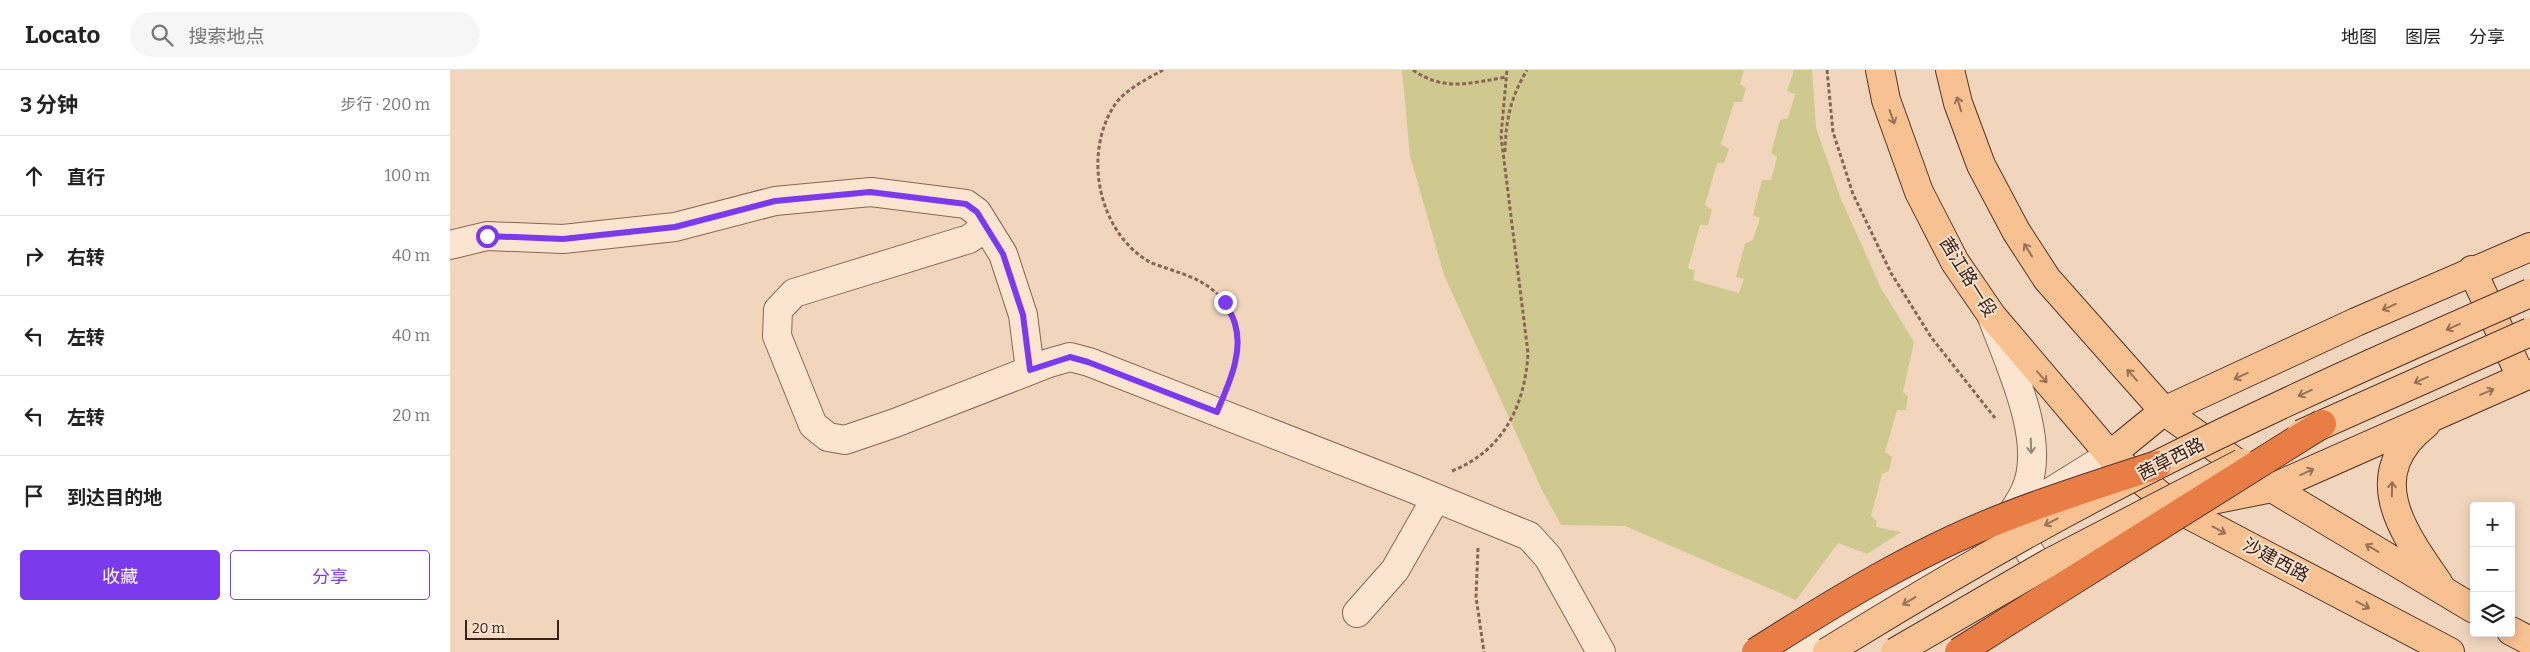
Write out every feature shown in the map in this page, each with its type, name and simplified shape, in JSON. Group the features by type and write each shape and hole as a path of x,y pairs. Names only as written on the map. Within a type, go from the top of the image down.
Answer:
{"highway":[{"path":"1959,652 2322,424"},
{"path":"1756,652 1793,628 1924,554 2001,519 2074,492 2157,465"}],"main road":[{"name":"茜江路一段","path":"1880,70 1886,100 1918,192 1955,262 1992,316 2110,455"},
{"path":"1950,70 1958,103 1981,165 2046,279 2164,411 2272,488 2470,607"},
{"path":"2110,455 2164,411 2472,270 2530,247"},
{"path":"2176,508 2272,488 2525,375 2472,270"},
{"name":"茜草西路","path":"1827,652 1925,592 2157,465 2307,392 2530,293"},
{"name":"茜草西路","path":"1895,652 2057,558 2176,495 2322,424 2530,332"},
{"path":"2442,411 2410,436 2401,452 2391,491 2405,530 2446,593"},
{"name":"沙建西路","path":"2110,455 2176,508 2450,652"},
{"path":"2515,632 2530,641"}],"street":[{"path":"450,245 487,236 563,239 675,227 775,201 870,192 966,204 977,212 982,224 1003,254 1023,315 1030,370"},
{"path":"982,224 979,232 969,239 794,293 778,310 777,336 812,425 828,437 845,440 895,423 1030,370 1070,357 1105,368 1529,536 1548,556 1601,652"},
{"path":"1992,316 2021,399 2032,440 2032,464 2027,488 2008,519"},
{"path":"1785,652 2008,519 2110,455"},
{"path":"1358,612 1394,570 1436,498"},
{"path":"1922,652 2046,578 2176,508"},
{"path":"2008,519 2046,578"}],"path":[{"path":"1163,70 1140,83 1114,105 1103,129 1096,159 1102,201 1122,238 1148,261 1202,280 1225,302 1235,324 1237,350 1232,374 1217,412"},
{"path":"1413,70 1427,80 1458,85 1506,77"},
{"path":"1409,487 1464,467 1482,454 1505,429 1518,408 1526,381 1528,353 1501,136 1507,70"},
{"path":"1504,166 1506,121 1514,91 1527,70"},
{"path":"1827,70 1833,132 1853,194 1891,273 1931,337 1995,419"},
{"path":"1480,516 1476,597 1484,652"}],"shaded area":[{"path":"1402,70 1744,70 1740,84 1746,88 1742,102 1734,102 1721,144 1729,149 1724,163 1717,163 1705,205 1712,210 1708,225 1700,225 1688,268 1695,271 1693,280 1739,293 1744,279 1736,277 1745,244 1753,240 1760,218 1753,215 1762,180 1771,180 1777,157 1771,153 1780,120 1788,118 1795,94 1787,91 1794,70 1812,70 1816,128 1841,199 1881,288 1914,342 1903,392 1908,396 1906,410 1897,410 1885,452 1892,457 1889,471 1882,474 1871,516 1877,521 1876,527 1901,532 1867,554 1838,543 1796,600 1625,526 1561,525 1542,490 1444,275 1410,156"}],"route":[{"path":"487,236 563,239 675,227 775,201 870,192 966,204 977,212 982,224 1003,254 1023,315 1030,370 1070,357 1122,374 1217,412 1232,374 1237,350 1235,324 1225,302"}]}
